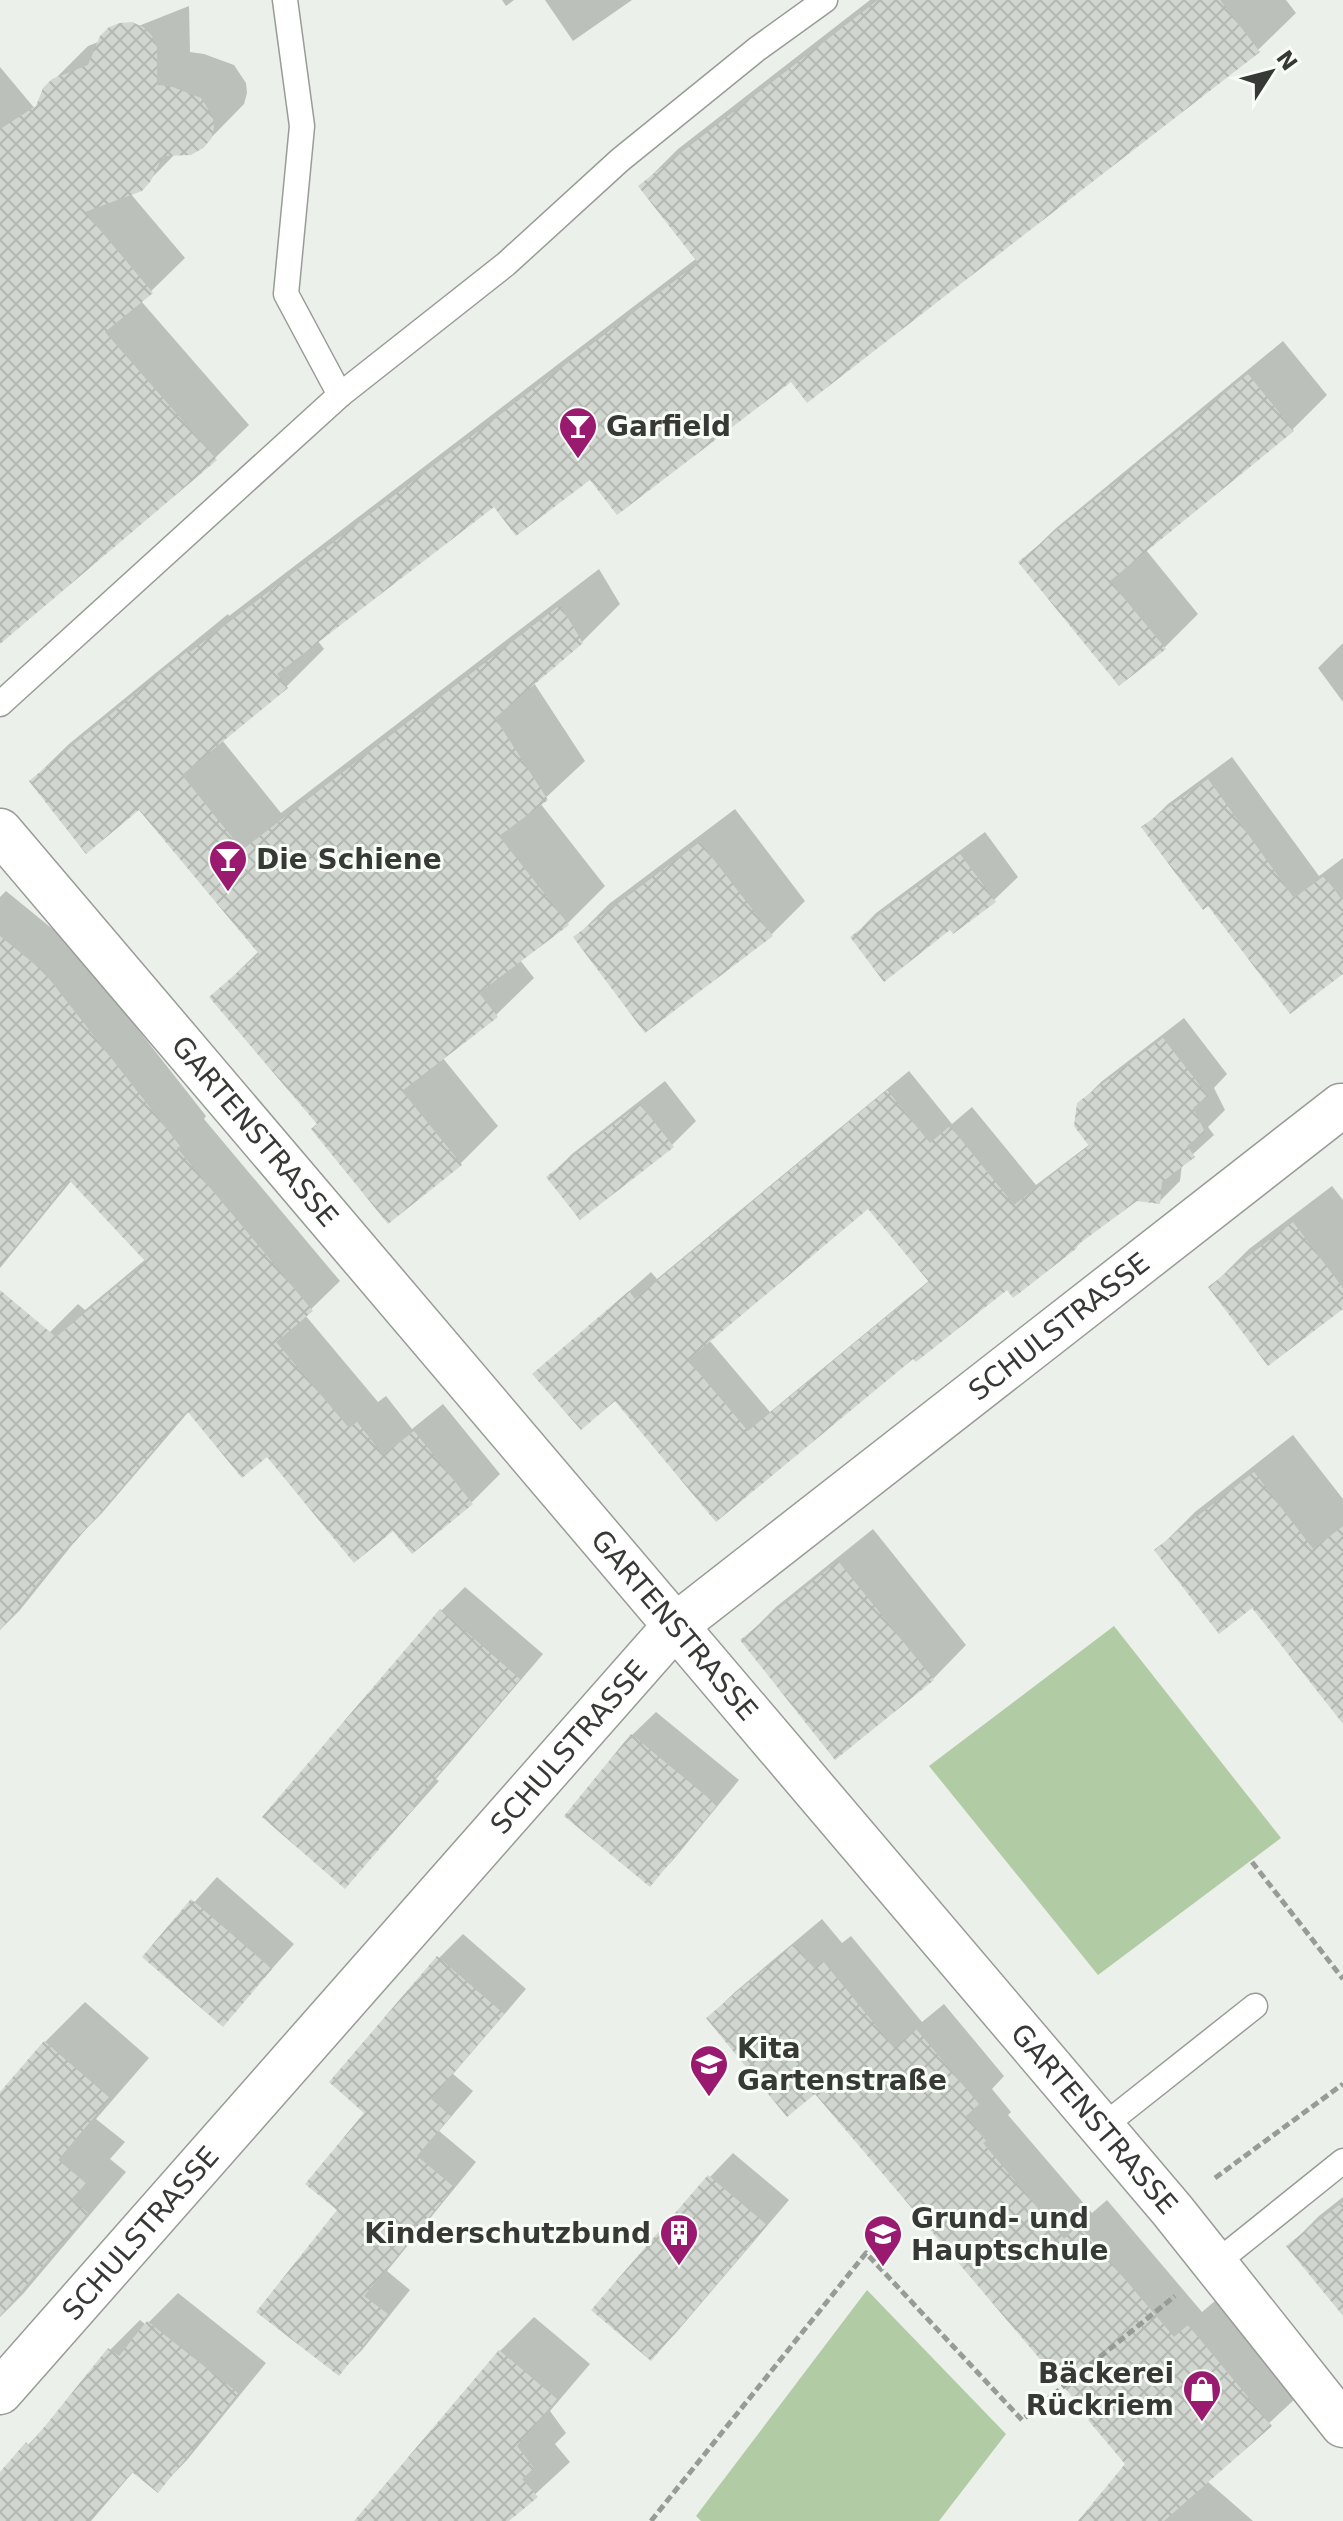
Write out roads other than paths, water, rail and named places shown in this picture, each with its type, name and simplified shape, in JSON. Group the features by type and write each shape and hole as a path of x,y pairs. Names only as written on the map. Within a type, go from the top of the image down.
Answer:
{"street":[{"name":"GARTENSTRASSE","path":"0,831 1172,2210 1343,2425"},
{"name":"SCHULSTRASSE","path":"0,2392 675,1626 1342,1107"}],"lane":[{"path":"285,0 302,126 286,294 340,395"},
{"path":"0,704 340,395 506,264 620,160 757,49 825,0"},
{"path":"1101,2128 1255,2006"},
{"path":"1216,2263 1343,2161"}],"place":[{"name":"Garfield","path":"578,460"},
{"name":"Die Schiene","path":"228,893"},
{"name":"Kita Gartenstraße","path":"709,2098"},
{"name":"Kinderschutzbund","path":"679,2267"},
{"name":"Grund- und Hauptschule","path":"883,2268"},
{"name":"Bäckerei Rückriem","path":"1202,2423"}]}
